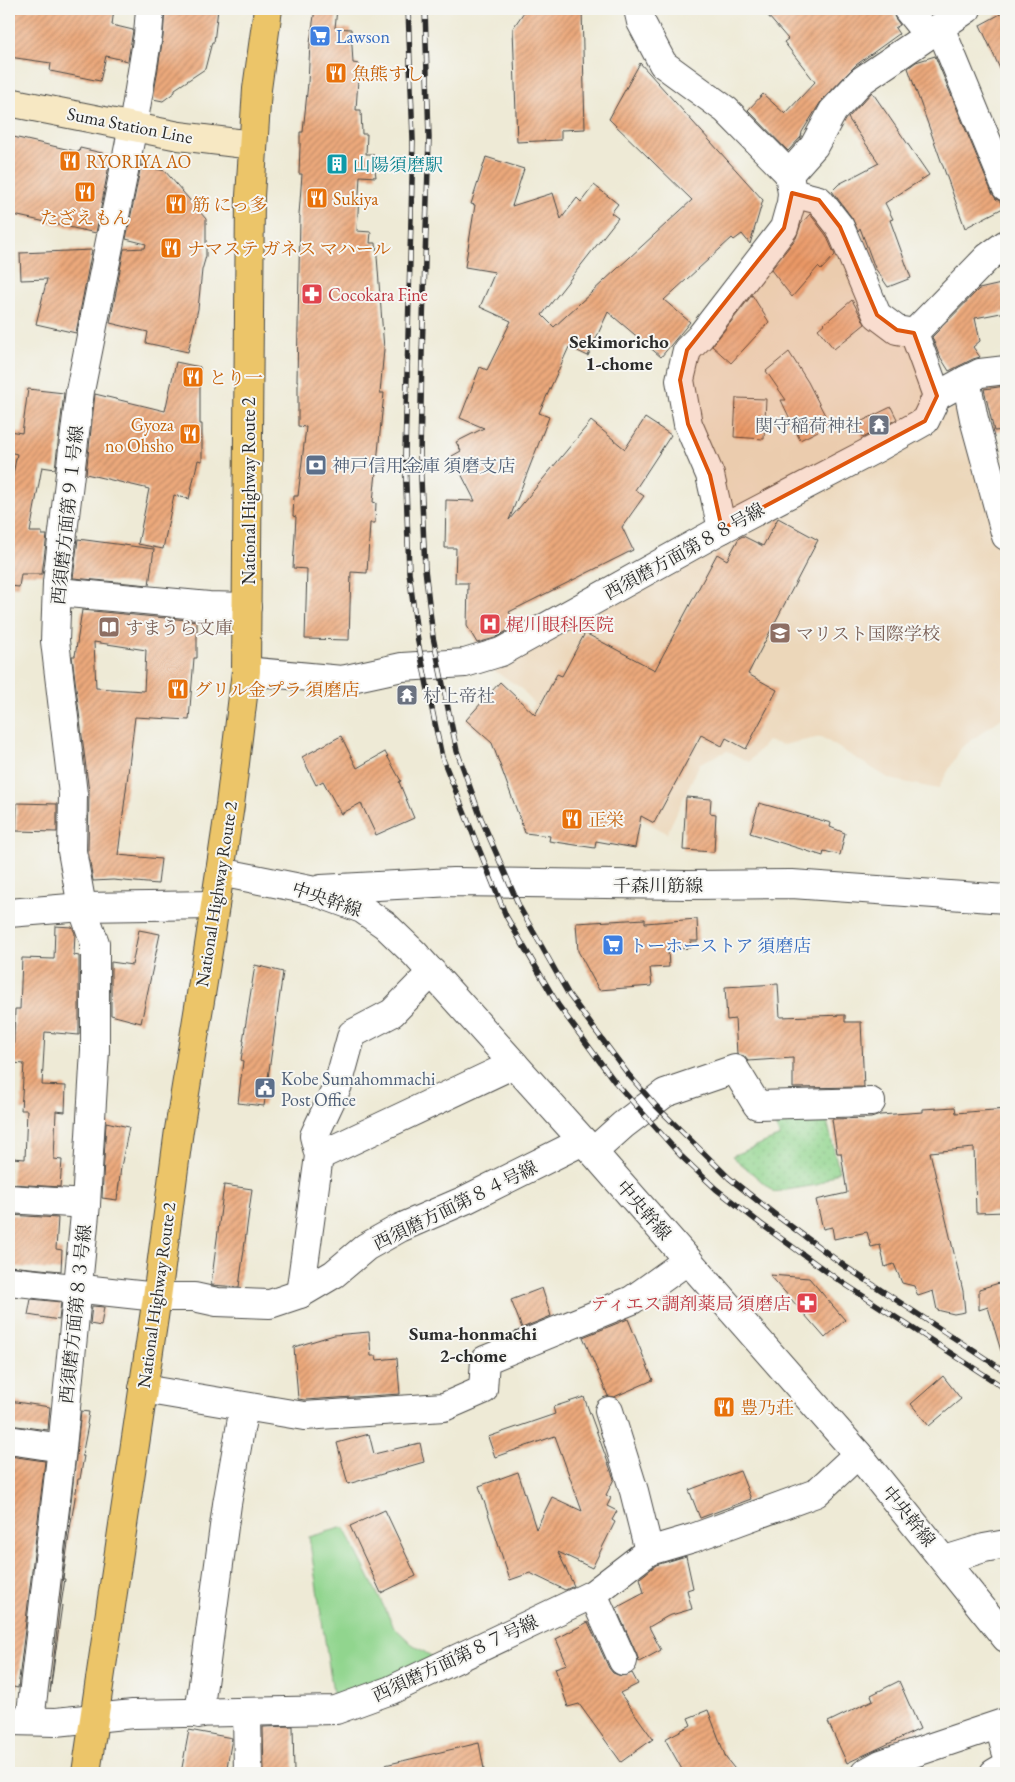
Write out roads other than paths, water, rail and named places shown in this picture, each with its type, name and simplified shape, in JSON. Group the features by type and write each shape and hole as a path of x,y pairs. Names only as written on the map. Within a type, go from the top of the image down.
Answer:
{"highway":[{"name":"National Highway Route 2","path":"86,1773 157,1297 179,1130 220,872 246,671 250,196 256,89 268,9"}],"main road":[{"name":"Suma Station Line","path":"9,102 179,136 253,145"}],"street":[{"name":"西須磨方面第９１号線","path":"82,907 72,851 74,794 56,641 57,582 80,391 133,126 148,35 150,9"},
{"path":"638,9 641,22 663,64 726,110 791,183 819,200 840,227 877,314 897,330 914,333"},
{"path":"908,9 934,31 1006,187"},
{"path":"722,529 710,475 688,424 680,380 687,350 722,309 784,228 791,203 791,183 833,111 861,81 967,9"},
{"path":"914,333 988,257 1006,244"},
{"path":"914,333 937,396 980,373 1006,370"},
{"path":"966,380 974,419 1006,536"},
{"name":"西須磨方面第８８号線","path":"246,671 342,680 402,667 465,663 501,652 722,529 924,421 937,396"},
{"path":"58,592 209,606 247,607"},
{"name":"中央幹線","path":"220,872 310,890 362,909 385,925 432,972 858,1454 1006,1638"},
{"name":"千森川筋線","path":"310,890 453,882 688,885 792,884 1006,900"},
{"path":"9,913 82,907 215,905"},
{"name":"西須磨方面第８３号線","path":"19,1721 62,1448 86,1204 94,1050 95,943 82,907"},
{"path":"300,1294 319,1156 314,1136 338,1085 352,1034 392,1013 432,972"},
{"path":"319,1156 514,1064"},
{"name":"西須磨方面第８４号線","path":"9,1281 157,1297 194,1297 217,1302 270,1304 300,1294 334,1274 366,1247 400,1228 588,1147 623,1125 665,1094 734,1069 757,1105 871,1102"},
{"path":"9,1199 86,1204"},
{"path":"143,1389 304,1416 444,1407 484,1390 485,1360 632,1300 688,1260"},
{"path":"199,1714 227,1504 244,1407"},
{"path":"609,1411 634,1491 649,1551"},
{"path":"9,1440 62,1448"},
{"name":"西須磨方面第８７号線","path":"19,1721 56,1722 133,1714 336,1710 391,1690 593,1594 649,1551 693,1538 816,1492 858,1454"},
{"path":"945,1560 984,1548 1006,1544"},
{"path":"593,1594 623,1661"},
{"path":"247,1712 248,1773"},
{"path":"865,1773 881,1764 1004,1733"},
{"path":"994,1773 1006,1766"}],"railway":[{"path":"408,9 413,140 405,455 409,572 418,642 442,757 506,916 558,1005 615,1082 680,1155 716,1189 837,1279 1006,1389"},
{"path":"425,9 429,138 420,456 425,569 433,637 457,751 481,818 520,908 569,995 628,1074 656,1106 729,1178 773,1213 846,1267 1006,1372"}],"place":[{"name":"Lawson","path":"320,36"},
{"name":"魚熊すし","path":"336,73"},
{"name":"RYORIYA AO","path":"70,161"},
{"name":"山陽須磨駅","path":"337,164"},
{"name":"たざえもん","path":"85,192"},
{"name":"Sukiya","path":"317,198"},
{"name":"筋 にっ多","path":"176,204"},
{"name":"ナマステ ガネス マハール","path":"171,248"},
{"name":"Cocokara Fine","path":"312,294"},
{"name":"とり一","path":"193,377"},
{"name":"関守稲荷神社","path":"879,425"},
{"name":"Gyoza no Ohsho","path":"190,434"},
{"name":"神戸信用金庫 須磨支店","path":"316,465"},
{"name":"梶川眼科医院","path":"490,624"},
{"name":"すまうら文庫","path":"109,627"},
{"name":"マリスト国際学校","path":"780,633"},
{"name":"グリル金プラ 須磨店","path":"178,689"},
{"name":"村上帝社","path":"407,695"},
{"name":"正栄","path":"572,819"},
{"name":"トーホーストア 須磨店","path":"613,945"},
{"name":"Kobe Sumahommachi Post Office","path":"265,1088"},
{"name":"ティエス調剤薬局 須磨店","path":"807,1303"},
{"name":"豊乃荘","path":"724,1407"}],"district":[{"name":"Sekimoricho 1-chome","path":"619,352"},
{"name":"Suma-honmachi 2-chome","path":"473,1344"}]}
